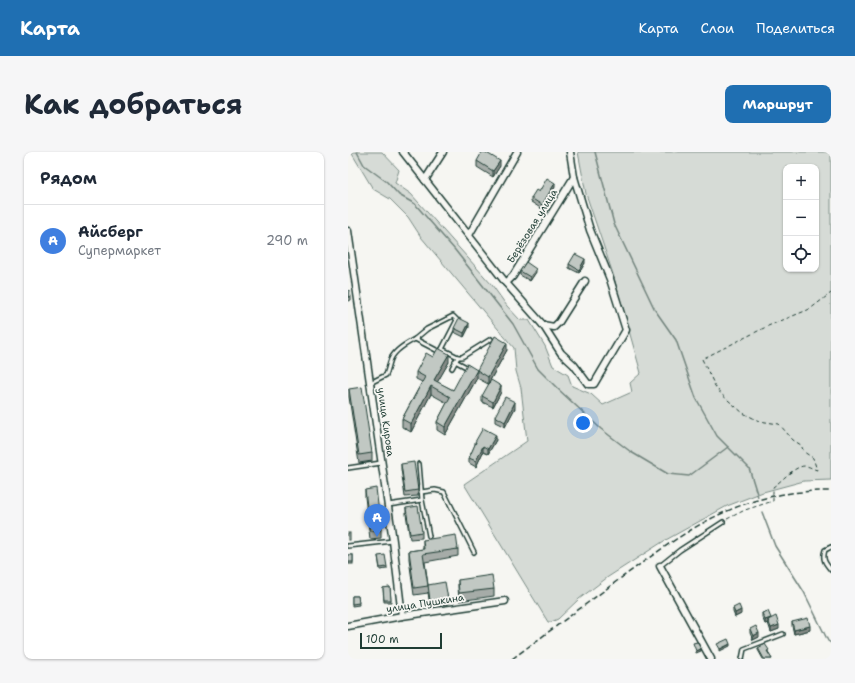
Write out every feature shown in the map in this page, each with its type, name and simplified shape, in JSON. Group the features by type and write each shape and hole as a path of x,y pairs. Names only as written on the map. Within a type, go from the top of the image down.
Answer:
{"street":[{"path":"403,152 506,284 543,325 561,353 574,366 588,384 594,384 599,378 626,330 610,279 590,230 574,177 570,152"},
{"path":"425,180 443,152"},
{"path":"469,236 517,152"},
{"name":"Берёзовая улица","path":"506,284 514,276 574,177"},
{"name":"улица Кирова","path":"348,230 388,505 402,616"},
{"path":"543,325 554,327 559,322 585,281"},
{"path":"660,566 710,659"},
{"name":"улица Пушкина","path":"348,626 402,616 505,601"}],"lane":[{"path":"370,383 386,375 390,360 405,344 415,339 427,329 453,316 457,320 440,352 415,339"},
{"path":"442,349 458,357 462,357 490,339"},
{"path":"452,368 458,357"},
{"path":"455,361 472,370"},
{"path":"348,468 381,463"},
{"path":"419,464 421,492 428,536"},
{"path":"421,492 435,490 444,492 474,552"},
{"path":"388,505 422,500"},
{"path":"660,566 680,550 723,522"},
{"path":"348,546 393,541"},
{"path":"831,547 825,550 823,555 824,561 831,570"},
{"path":"742,659 744,650 783,634"}],"path":[{"path":"723,522 732,515 773,501 773,487 783,477 801,466 807,466 817,470 813,458 804,452 778,424 759,421 743,413 721,394 715,386 702,359 768,326 810,309 831,293"}],"shaded area":[{"path":"351,152 382,152 399,170 395,183 411,194 492,285 507,306 520,320 529,320 545,346 553,366 568,375 572,386 591,394 603,405 632,392 630,383 641,373 612,271 586,194 578,152 831,152 831,480 804,481 763,492 727,506 664,541 608,577 579,599 558,619 548,622 464,484 527,441 521,388 516,371 514,348 421,237 408,217 390,199 373,189"}],"building":[{"path":"482,152 485,152 500,161 493,171 477,161"},
{"path":"547,178 555,183 542,205 531,198 536,190 539,192"},
{"path":"575,254 585,259 579,270 569,264"},
{"path":"526,262 536,269 530,277 520,271"},
{"path":"350,290 351,296 348,297 348,291"},
{"path":"459,318 469,323 464,333 454,328"},
{"path":"495,336 507,343 488,377 477,370"},
{"path":"438,348 449,354 434,380 453,390 467,364 477,370 445,427 437,422 450,397 431,386 411,424 402,419 425,377 416,372 426,353 433,357"},
{"path":"491,380 501,386 493,402 482,396"},
{"path":"362,387 372,453 359,455 349,389"},
{"path":"505,397 515,402 505,422 495,416"},
{"path":"483,428 496,435 488,449 483,446 476,461 469,458 475,442"},
{"path":"414,462 418,490 405,492 401,464"},
{"path":"376,488 381,530 370,531 365,490"},
{"path":"418,506 422,532 410,534 406,508"},
{"path":"348,533 350,533 350,540 348,540"},
{"path":"456,535 458,549 423,554 428,586 414,588 409,551 424,549 423,540"},
{"path":"348,555 353,555 353,562 348,562"},
{"path":"385,555 387,567 380,568 378,556"},
{"path":"492,575 494,589 459,593 458,580"},
{"path":"445,582 448,599 430,601 428,585"},
{"path":"390,587 391,600 384,600 383,588"},
{"path":"352,596 358,596 359,603 352,604"},
{"path":"739,605 741,610 735,613 733,608"},
{"path":"768,611 771,618 765,620 762,613"},
{"path":"776,616 779,625 771,628 768,620"},
{"path":"808,618 810,626 794,630 792,622"},
{"path":"756,626 759,633 753,636 750,629"},
{"path":"728,639 730,644 720,649 717,644"},
{"path":"697,642 701,649 696,651 693,643"},
{"path":"765,644 772,659 764,659 758,648"}],"waterway":[{"path":"357,152 364,165 387,182 399,195 415,204 455,250 513,324 538,369 601,429 631,452 668,474 689,476 728,447"},
{"path":"595,152 614,224 655,310 676,340 696,398 717,436 749,468 758,497"},
{"path":"762,512 775,546 804,592 828,641 831,643"}],"railway":[{"path":"512,659 667,545 716,516 742,505 769,497 799,492 831,491"}],"place":[{"name":"Айсберг","path":"377,537"}]}
